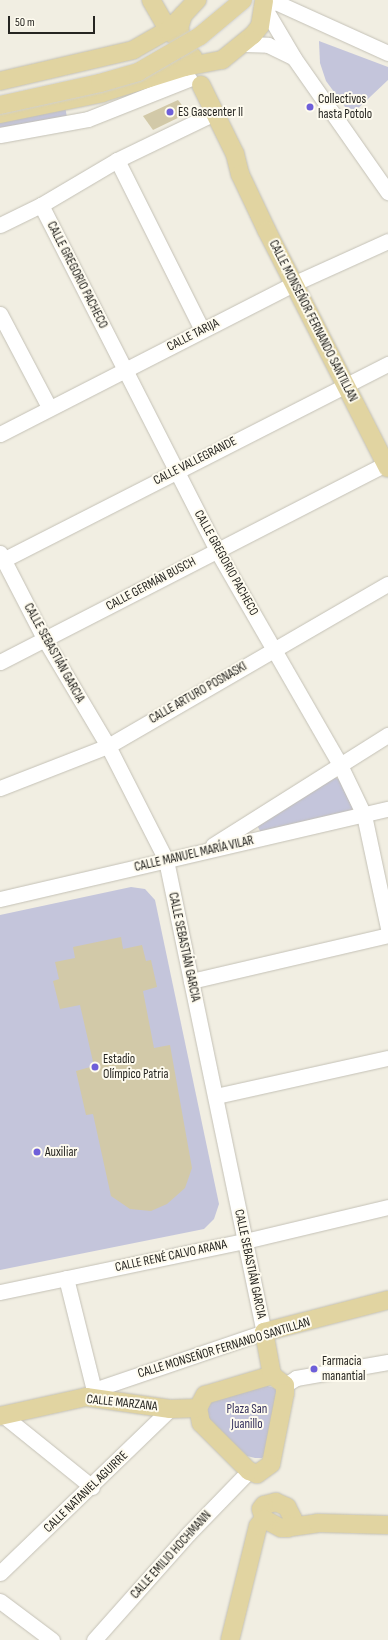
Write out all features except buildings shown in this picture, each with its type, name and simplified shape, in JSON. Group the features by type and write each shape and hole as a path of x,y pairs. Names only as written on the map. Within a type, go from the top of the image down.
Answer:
{"main road":[{"path":"0,81 133,50 168,30 197,0"},
{"path":"0,92 139,60 194,28 229,0"},
{"path":"0,105 100,83 138,72 200,36 243,0"},
{"path":"157,2 168,30 188,65"},
{"path":"0,114 141,83 188,65 222,60 245,44 260,26 271,2"},
{"path":"184,15 178,28 188,65"},
{"name":"CALLE MONSEÑOR FERNANDO SANTILLAN","path":"188,65 206,117 229,161 240,174"},
{"name":"CALLE MONSEÑOR FERNANDO SANTILLAN","path":"188,65 235,154 240,174 387,465"},
{"name":"CALLE MONSEÑOR FERNANDO SANTILLAN","path":"264,1332 388,1300"},
{"name":"CALLE SEBASTIÁN GARCIA","path":"264,1332 278,1380"},
{"path":"255,1472 271,1464 278,1380 205,1395 198,1408 201,1423 255,1472 269,1502"},
{"name":"CALLE MARZANA","path":"2,1416 90,1393 170,1409 198,1408"},
{"path":"318,1524 291,1510 283,1504 269,1502 261,1509 264,1519 278,1527 288,1528 318,1524 388,1525"},
{"path":"288,1528 293,1519 291,1510"},
{"path":"230,1640 258,1526 264,1519"}],"street":[{"path":"271,2 388,54"},
{"path":"271,2 294,58 388,192"},
{"path":"313,24 388,54"},
{"path":"245,44 274,46 294,58"},
{"path":"0,135 88,119 188,65"},
{"path":"0,225 42,205 117,160 206,117"},
{"path":"117,160 202,330"},
{"name":"CALLE GREGORIO PACHECO","path":"42,205 216,549 340,765 364,815 388,928"},
{"name":"CALLE TARIJA","path":"0,434 49,407 295,283 388,241"},
{"path":"0,314 49,407"},
{"name":"CALLE VALLEGRANDE","path":"2,557 177,471 388,364"},
{"name":"CALLE GERMÁN BUSCH","path":"0,662 45,640 216,549 387,465"},
{"name":"CALLE SEBASTIÁN GARCIA","path":"2,557 45,640 108,746 166,860 264,1332"},
{"name":"CALLE ARTURO POSNASKI","path":"0,788 108,746 388,584"},
{"path":"204,851 388,736"},
{"name":"CALLE MANUEL MARÍA VILAR","path":"0,899 388,809"},
{"path":"191,981 388,935"},
{"path":"216,1096 388,1058"},
{"name":"CALLE RENÉ CALVO ARANA","path":"0,1292 245,1241 388,1207"},
{"path":"66,1278 90,1393"},
{"name":"CALLE MONSEÑOR FERNANDO SANTILLAN","path":"90,1393 264,1332"},
{"path":"278,1380 388,1362"},
{"name":"CALLE NATANIEL AGUIRRE","path":"0,1573 92,1487 170,1409"},
{"path":"2,1416 92,1487"},
{"name":"CALLE EMILIO HOCHMANN","path":"94,1640 188,1534 255,1472"},
{"path":"0,1601 52,1640"}],"green space":[{"path":"319,41 388,67 388,80 351,115 326,81 320,63"},
{"path":"65,107 67,117 0,129 0,117"},
{"path":"333,777 339,779 353,809 350,814 261,833 257,825"},
{"name":"Estadio Olímpico Patria","path":"131,887 145,889 155,900 219,1204 214,1219 204,1229 0,1270 0,915"},
{"name":"Plaza San Juanillo","path":"264,1385 275,1388 279,1392 269,1450 262,1458 255,1458 247,1456 208,1418 207,1410 213,1399"}],"place":[{"name":"Collectivos hasta Potolo","path":"310,107"},
{"name":"ES Gascenter II","path":"170,112"},
{"name":"Estadio Olímpico Patria","path":"95,1067"},
{"name":"Auxiliar","path":"37,1152"},
{"name":"Farmacia manantial","path":"314,1369"}]}
